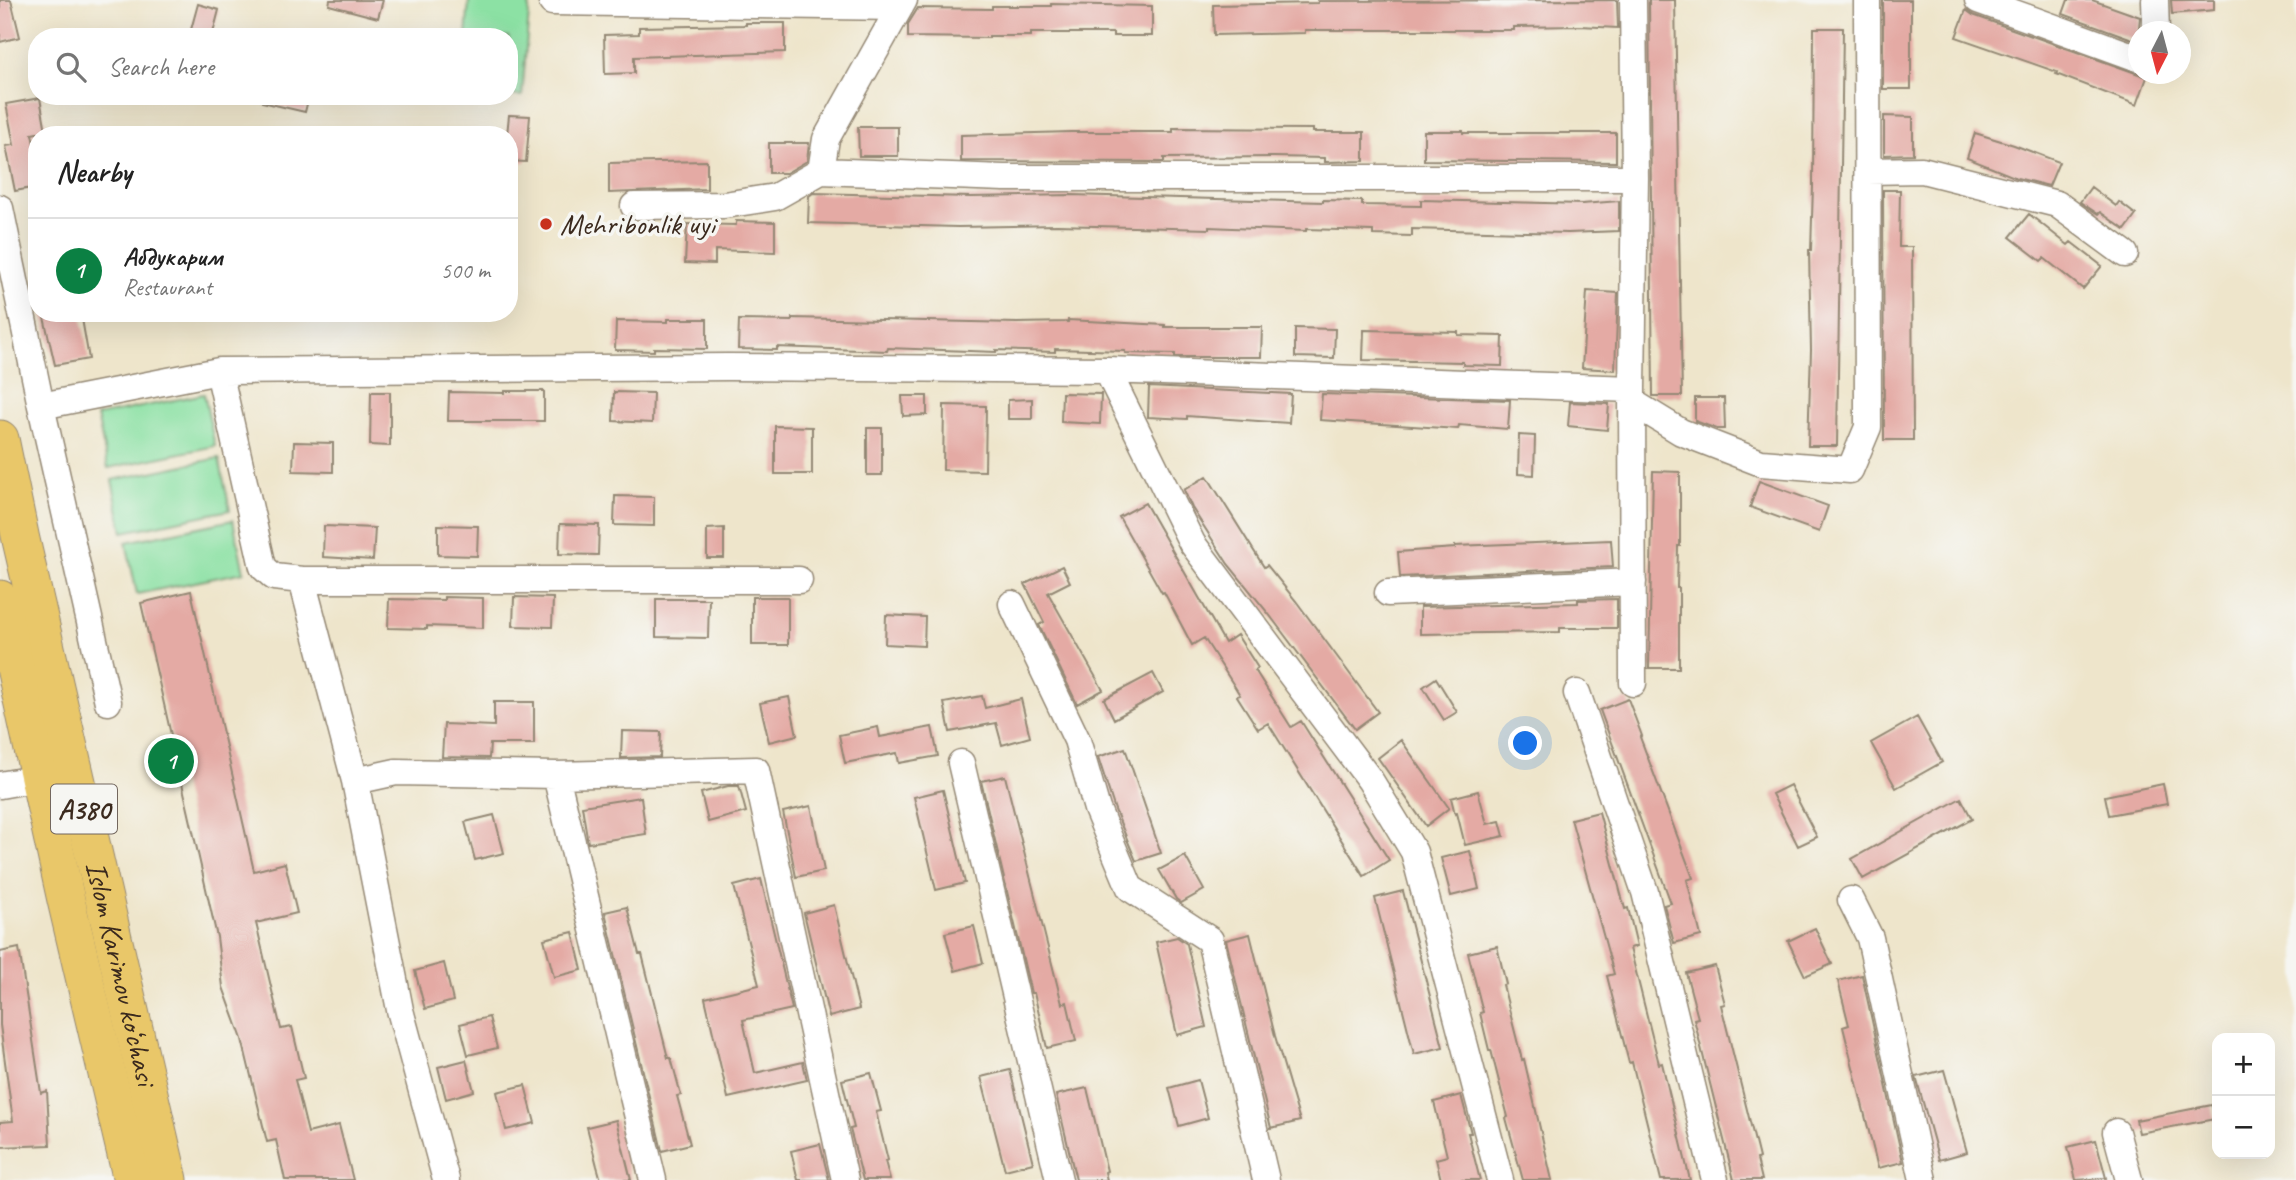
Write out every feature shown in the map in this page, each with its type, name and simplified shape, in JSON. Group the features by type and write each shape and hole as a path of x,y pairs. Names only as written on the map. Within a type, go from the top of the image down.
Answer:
{"highway":[{"name":"Islom Karimov ko‘chasi","path":"0,439 10,542 169,1180"},
{"name":"Islom Karimov ko‘chasi","path":"0,599 132,1180"}],"street":[{"path":"1633,0 1633,683"},
{"path":"41,406 219,371 727,367 1107,370 1632,396 1681,432 1761,463 1850,470 1868,427 1867,0"},
{"path":"1978,0 2128,54"},
{"path":"2155,0 2156,21"},
{"path":"552,2 902,4 827,139 821,171"},
{"path":"1868,171 1922,170 2057,204 2125,254"},
{"path":"634,206 724,205 775,197 821,171 1004,178 1635,178"},
{"path":"0,208 41,406 108,702"},
{"path":"1107,370 1192,542 1370,780 1414,852 1500,1180"},
{"path":"219,371 263,567 274,577 302,580 799,580"},
{"path":"302,580 355,781 400,1010 446,1180"},
{"path":"1388,593 1633,582"},
{"path":"1012,604 1077,740 1097,808 1130,888 1210,940 1266,1180"},
{"path":"1577,692 1644,892 1715,1180"},
{"path":"961,763 1059,1180"},
{"path":"355,781 396,772 556,775 756,770 845,1180"},
{"path":"556,775 653,1180"},
{"path":"0,785 39,778"},
{"path":"1851,900 1870,937 1923,1180"},
{"path":"2116,1132 2129,1180"}],"green space":[{"path":"469,0 530,0 522,96 518,96 518,28 467,28"},
{"path":"204,394 215,446 108,468 97,416"},
{"path":"219,458 230,510 123,532 112,480"},
{"path":"233,520 244,572 137,594 126,542"}],"building":[{"path":"0,0 11,0 20,37 0,42"},
{"path":"330,0 383,0 378,18 329,5"},
{"path":"1617,0 1618,28 1580,26 1514,27 1514,30 1305,30 1305,33 1214,35 1213,5 1318,1"},
{"path":"1649,0 1675,0 1682,396 1653,396"},
{"path":"1883,0 1911,0 1911,89 1883,89"},
{"path":"2068,0 2092,0 2140,17 2140,21 2128,21 2128,37 2063,14"},
{"path":"2171,0 2214,0 2214,10 2172,14"},
{"path":"198,4 219,10 214,28 191,28"},
{"path":"992,6 1152,6 1152,36 1031,33 1031,36 989,38 908,37 908,24 918,8 992,9"},
{"path":"1966,10 1973,15 2128,70 2128,84 2144,84 2137,105 2056,74 2057,72 1956,37"},
{"path":"785,23 785,52 634,57 634,73 605,74 604,35 639,34 639,27"},
{"path":"1814,28 1843,28 1837,446 1808,446"},
{"path":"28,100 28,105 41,105 45,126 28,126 28,189 15,191 6,146 14,145 6,104"},
{"path":"275,105 307,105 305,112"},
{"path":"509,115 530,116 526,162 518,162 518,126 508,126"},
{"path":"1884,116 1913,117 1913,154 1884,155"},
{"path":"858,127 898,127 898,156 859,156"},
{"path":"1173,128 1364,132 1364,161 1325,162 1325,158 1274,157 1164,158 1164,162 961,161 961,135 1173,132"},
{"path":"1424,131 1616,133 1616,162 1424,160"},
{"path":"1975,133 2059,162 2049,186 2017,178 1967,158"},
{"path":"769,143 809,143 807,161 786,173 769,173"},
{"path":"707,161 707,189 609,193 609,163"},
{"path":"2091,187 2116,206 2119,202 2136,215 2125,230 2080,202"},
{"path":"1883,190 1900,190 1899,247 1912,247 1913,440 1884,440"},
{"path":"813,193 1323,200 1362,201 1362,205 1421,206 1421,200 1582,204 1619,201 1619,231 1568,233 1412,229 1412,236 1373,235 1373,231 1306,229 1057,225 958,227 808,223 809,196"},
{"path":"2029,214 2068,245 2071,242 2102,266 2083,289 2044,258 2041,261 2010,237"},
{"path":"736,221 775,222 775,252 715,250 715,264 685,263 687,224 736,225"},
{"path":"1587,291 1618,293 1615,370 1582,368"},
{"path":"792,318 1017,323 1068,320 1165,327 1262,327 1261,357 1175,357 1175,354 1055,349 1055,352 996,352 888,348 887,351 777,347 777,350 738,349 739,320 792,321"},
{"path":"668,319 707,319 707,349 615,350 616,321 668,322"},
{"path":"45,322 83,322 89,359 55,365"},
{"path":"1295,328 1335,329 1334,358 1295,357"},
{"path":"1364,330 1503,336 1502,366 1463,365 1463,362 1363,360"},
{"path":"1149,387 1291,394 1289,423 1187,416 1187,419 1148,417"},
{"path":"544,391 544,421 448,421 449,392"},
{"path":"371,392 390,392 390,446 370,445"},
{"path":"614,392 653,393 652,423 613,421"},
{"path":"1062,393 1101,394 1100,424 1061,422"},
{"path":"1322,394 1510,400 1508,429 1459,425 1458,429 1320,420"},
{"path":"902,396 927,396 927,415 903,416"},
{"path":"1695,398 1724,398 1725,429 1695,421"},
{"path":"1032,399 1032,419 1008,419 1008,400"},
{"path":"1570,402 1609,404 1607,430 1568,426"},
{"path":"944,405 986,406 985,471 943,470"},
{"path":"775,426 812,427 812,474 775,474"},
{"path":"867,428 882,428 882,475 867,475"},
{"path":"1519,435 1535,436 1534,475 1518,474"},
{"path":"294,442 333,443 333,472 293,471"},
{"path":"1653,471 1680,472 1677,588 1679,668 1649,668"},
{"path":"1207,476 1264,567 1267,565 1296,601 1378,712 1355,729 1228,564 1192,508 1184,490"},
{"path":"1759,481 1828,506 1819,532 1750,507"},
{"path":"615,496 654,497 654,526 614,525"},
{"path":"1145,503 1225,643 1237,635 1258,668 1255,670 1291,727 1301,721 1389,860 1364,876 1268,723 1258,729 1204,638 1192,645 1119,517"},
{"path":"560,524 599,525 598,555 559,554"},
{"path":"438,525 478,526 477,556 438,555"},
{"path":"324,526 375,528 373,560 323,557"},
{"path":"724,528 724,558 707,558 707,529"},
{"path":"1611,540 1613,567 1400,577 1398,552 1455,546"},
{"path":"1062,566 1070,582 1048,593 1103,690 1077,704 1039,625 1044,622 1025,584"},
{"path":"191,591 254,871 285,863 297,913 256,923 281,1029 292,1027 304,1078 295,1080 308,1133 339,1125 353,1180 285,1180 276,1140 267,1142 242,1039 223,987 217,937 141,603"},
{"path":"444,597 483,598 483,628 388,628 389,599 444,600"},
{"path":"514,597 553,598 552,627 513,626"},
{"path":"752,597 788,597 788,645 752,645"},
{"path":"656,599 709,599 708,638 656,637"},
{"path":"1617,599 1617,628 1560,628 1560,632 1420,634 1420,607 1578,603 1578,600"},
{"path":"886,615 925,617 924,646 885,644"},
{"path":"1153,673 1163,692 1114,719 1104,699"},
{"path":"1436,678 1457,712 1444,720 1423,687"},
{"path":"982,696 985,708 1021,699 1030,737 1002,745 996,723 950,732 944,703"},
{"path":"789,697 797,735 769,742 760,703"},
{"path":"1628,699 1693,878 1687,880 1701,936 1674,943 1664,905 1671,903 1600,710"},
{"path":"494,702 534,702 534,744 490,744 489,758 442,757 444,724 494,726"},
{"path":"1917,717 1942,762 1896,788 1871,743"},
{"path":"878,727 880,737 932,727 938,756 899,763 897,753 845,763 839,735"},
{"path":"622,731 661,732 660,757 621,758"},
{"path":"1401,740 1449,808 1426,826 1378,758"},
{"path":"1125,748 1161,853 1136,861 1115,810 1098,757"},
{"path":"1005,776 1062,1004 1067,1002 1076,1041 1047,1048 1034,993 1031,993 981,781"},
{"path":"2163,784 2167,804 2109,815 2105,796"},
{"path":"1790,785 1817,837 1798,846 1772,794"},
{"path":"739,786 746,812 708,822 701,793"},
{"path":"943,790 965,883 936,890 914,797"},
{"path":"1478,791 1487,824 1500,821 1504,836 1465,845 1451,798"},
{"path":"641,797 646,834 588,843 582,806"},
{"path":"1961,798 1972,819 1863,879 1852,859"},
{"path":"811,806 824,871 796,877 783,812"},
{"path":"1599,812 1625,909 1628,908 1637,946 1630,948 1659,1064 1662,1063 1690,1180 1661,1180 1632,1062 1629,1063 1607,976 1614,974 1571,819"},
{"path":"494,815 504,853 475,860 465,822"},
{"path":"1470,851 1479,889 1451,896 1441,858"},
{"path":"1185,856 1204,890 1181,903 1159,870"},
{"path":"761,879 792,1009 743,1020 755,1073 803,1062 807,1080 728,1098 705,998 759,985 734,886"},
{"path":"1403,891 1443,1047 1414,1054 1375,898"},
{"path":"834,905 859,1009 829,1017 804,913"},
{"path":"627,907 639,954 642,954 668,1058 671,1058 681,1095 677,1096 690,1144 662,1151 605,912"},
{"path":"974,926 983,963 955,971 945,933"},
{"path":"1815,928 1832,964 1805,976 1788,941"},
{"path":"573,932 582,970 554,977 544,939"},
{"path":"1250,934 1275,1036 1300,1121 1271,1128 1226,940"},
{"path":"1177,937 1187,944 1206,1027 1177,1035 1156,942"},
{"path":"1497,946 1506,984 1503,985 1522,1060 1524,1059 1552,1180 1523,1180 1480,1013 1483,1012 1468,953"},
{"path":"19,948 41,1093 47,1091 50,1145 0,1147 0,1122 13,1121 0,1025 0,952"},
{"path":"444,963 453,1001 425,1009 415,971"},
{"path":"1715,966 1725,1004 1721,1005 1762,1180 1734,1180 1694,1019 1698,1018 1686,973"},
{"path":"1862,975 1903,1162 1878,1168 1843,1027 1849,1025 1838,981"},
{"path":"489,1017 497,1048 468,1055 460,1024"},
{"path":"466,1060 474,1091 446,1099 438,1067"},
{"path":"1010,1070 1033,1163 1005,1170 981,1077"},
{"path":"1944,1070 1967,1152 1939,1160 1916,1077"},
{"path":"871,1073 881,1111 876,1112 890,1180 863,1180 850,1129 854,1128 842,1080"},
{"path":"1198,1080 1208,1118 1179,1126 1169,1088"},
{"path":"525,1085 535,1123 506,1130 497,1092"},
{"path":"1087,1088 1107,1180 1076,1180 1056,1095"},
{"path":"1461,1095 1480,1180 1441,1180 1436,1159 1447,1156 1434,1102"},
{"path":"2212,1105 2212,1120 2139,1133 2136,1120"},
{"path":"616,1120 631,1180 601,1180 587,1127"},
{"path":"2096,1140 2106,1178 2076,1180 2068,1147"},
{"path":"820,1144 829,1180 798,1180 791,1151"}],"place":[{"name":"Mehribonlik uyi","path":"546,224"},
{"name":"Абдукарим","path":"171,761"}]}
